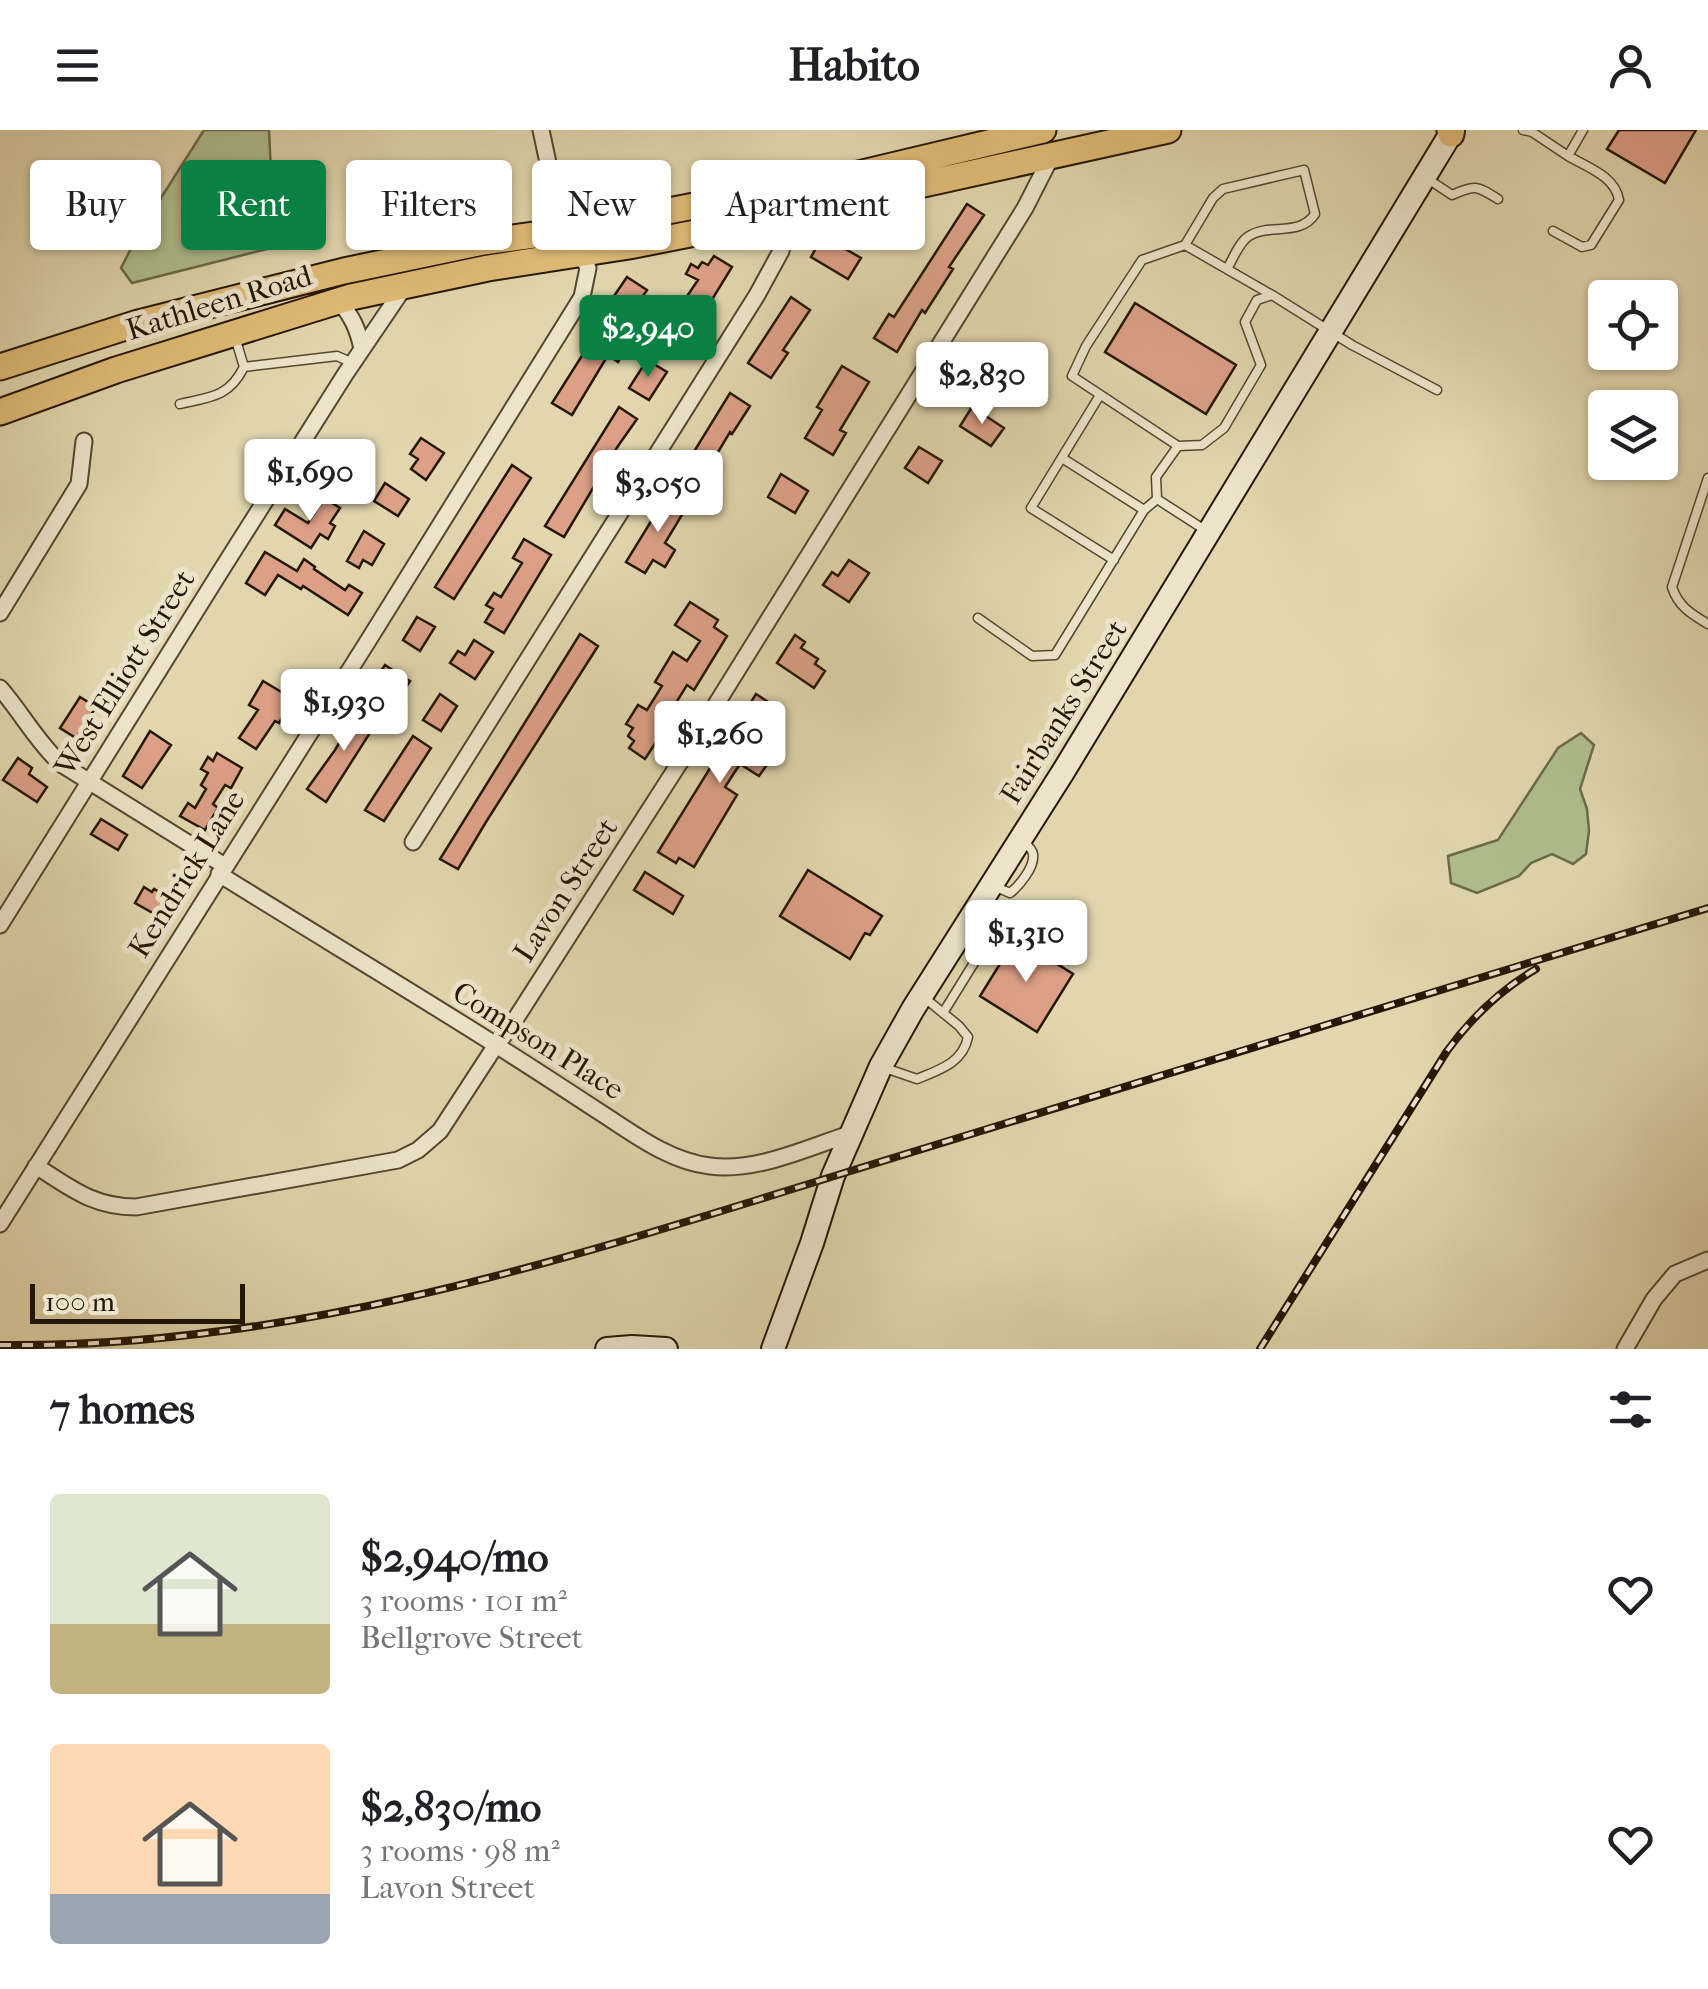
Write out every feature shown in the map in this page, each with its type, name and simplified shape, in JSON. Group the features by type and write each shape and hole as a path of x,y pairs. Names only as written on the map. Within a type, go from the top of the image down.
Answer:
{"main road":[{"name":"Kathleen Road","path":"917,160 1043,130"},
{"name":"Kathleen Road","path":"925,184 1168,130"},
{"name":"Kathleen Road","path":"0,367 138,323 308,280 483,242 532,241"},
{"name":"Kathleen Road","path":"0,412 116,370 338,300 488,268 547,250"}],"street":[{"name":"Kendrick Lane","path":"542,130 548,160"},
{"name":"Fairbanks Street","path":"772,1349 850,1134 881,1066 1332,332 1451,131"},
{"name":"Lavon Street","path":"36,1166 95,1202 136,1207 398,1160 418,1150 440,1130 512,1026 703,726 1025,208 1051,157"},
{"name":"Kendrick Lane","path":"0,1224 582,297 588,268 580,250"},
{"path":"413,842 757,295 780,250"},
{"name":"West Elliott Street","path":"0,924 406,285"},
{"path":"338,300 358,327 358,356"},
{"path":"0,614 79,484 84,440"},
{"name":"Compson Place","path":"0,688 61,764 640,1138 693,1164 714,1167 758,1164 850,1134"},
{"path":"1625,1349 1654,1299 1676,1274 1708,1260"},
{"path":"607,1349 666,1349"}],"lane":[{"path":"1568,156 1583,130"},
{"path":"1529,131 1606,177 1618,191 1619,200 1590,245 1582,246 1553,230"},
{"path":"1227,269 1245,238 1255,232 1311,221 1315,214 1304,170 1223,189 1213,198 1185,244 1142,260 1086,346 1072,376 1178,446 1202,445 1224,428 1261,364 1246,322 1257,300 1272,295"},
{"path":"1424,177 1452,195 1478,187 1498,199"},
{"path":"1185,244 1436,390"},
{"path":"180,404 222,394 237,381 244,367 234,332"},
{"path":"244,367 358,356"},
{"path":"1100,395 1031,508 1114,560"},
{"path":"1157,499 1156,477 1178,446"},
{"path":"1062,458 1144,510"},
{"path":"1708,478 1672,587 1676,600 1708,624"},
{"path":"1157,499 1209,532"},
{"path":"978,618 1032,656 1055,655 1144,510 1157,499"},
{"path":"943,1013 986,946 984,936 968,922"},
{"path":"881,1066 917,1079 950,1065 966,1045 968,1036 922,996"}],"green space":[{"path":"204,130 269,130 270,160 185,160"},
{"path":"181,166 181,250 263,250 132,283 121,268 130,250 161,250 161,198"},
{"path":"1581,733 1594,745 1580,789 1587,809 1586,854 1573,864 1552,854 1531,863 1519,876 1477,893 1451,883 1448,856 1498,840 1558,748"}],"building":[{"path":"1619,130 1696,130 1665,183 1607,149"},
{"path":"967,204 984,215 897,352 874,338 889,314 894,317"},
{"path":"815,250 847,250 861,258 848,279 811,257"},
{"path":"714,256 732,267 683,347 665,335 698,280 686,274 691,264 698,268 702,262 708,265"},
{"path":"627,277 647,290 618,334 630,342 618,362 608,355 572,415 552,403 616,302 612,299"},
{"path":"791,297 810,310 783,350 788,353 771,378 748,363"},
{"path":"1135,303 1236,365 1206,414 1105,352"},
{"path":"647,360 667,372 649,400 629,388"},
{"path":"842,366 869,382 840,430 846,433 833,455 805,438 822,410 817,407"},
{"path":"730,393 750,406 705,474 687,463"},
{"path":"619,407 637,419 564,537 545,526"},
{"path":"972,407 1004,428 991,446 960,426"},
{"path":"421,438 444,453 426,480 411,469 418,459 410,454"},
{"path":"919,447 942,461 928,483 905,468"},
{"path":"512,465 531,478 454,599 435,587"},
{"path":"781,474 808,491 795,513 768,497"},
{"path":"385,483 409,499 398,516 374,501"},
{"path":"669,492 689,503 665,543 675,550 665,567 653,560 645,573 626,562"},
{"path":"324,498 340,508 330,523 335,526 328,539 320,534 311,548 275,525 285,509 308,523"},
{"path":"364,531 384,544 372,565 363,560 359,568 347,561"},
{"path":"524,539 551,555 504,633 485,622 493,609 486,605 494,593 501,597 522,563 513,558"},
{"path":"265,552 297,571 304,559 345,590 349,585 362,593 348,615 278,575 265,595 246,583"},
{"path":"849,560 869,573 849,602 823,585 832,572 838,576"},
{"path":"690,602 718,620 714,627 727,636 694,690 687,685 664,722 672,727 645,759 629,748 634,741 628,736 633,728 626,724 638,705 647,710 662,686 655,682 673,652 687,661 700,641 675,625"},
{"path":"417,617 435,627 420,651 403,640"},
{"path":"580,634 598,646 458,869 440,859"},
{"path":"795,635 805,642 801,648 818,659 815,664 825,671 814,688 777,663"},
{"path":"474,640 493,652 475,679 450,663 458,651 465,655"},
{"path":"385,665 410,681 396,702 371,686"},
{"path":"263,681 293,699 279,723 275,721 256,749 239,738 258,710 249,705"},
{"path":"440,694 457,706 441,731 423,720"},
{"path":"756,694 782,711 772,728 765,724 751,746 771,759 759,776 740,764 725,787 737,795 694,867 679,858 676,863 658,852"},
{"path":"80,697 96,707 76,738 60,728"},
{"path":"361,706 380,717 326,802 307,789"},
{"path":"150,731 171,745 142,788 123,776"},
{"path":"413,736 431,748 384,821 365,810"},
{"path":"217,753 242,768 231,788 225,785 213,804 218,808 205,830 180,816 188,803 195,808 206,789 201,785 208,773 201,769 208,757 213,761"},
{"path":"18,758 32,768 29,774 47,787 37,802 3,780"},
{"path":"101,819 127,835 118,850 91,834"},
{"path":"808,870 882,916 870,935 865,933 850,959 780,916"},
{"path":"645,872 683,896 673,914 634,890"},
{"path":"144,887 170,898 160,917 135,903"},
{"path":"1016,938 1073,974 1037,1032 980,996"}],"railway":[{"path":"0,1345 114,1342 227,1330 338,1312 448,1288 666,1228 1708,908"},
{"path":"1260,1349 1447,1051 1487,1005 1536,969"}]}
